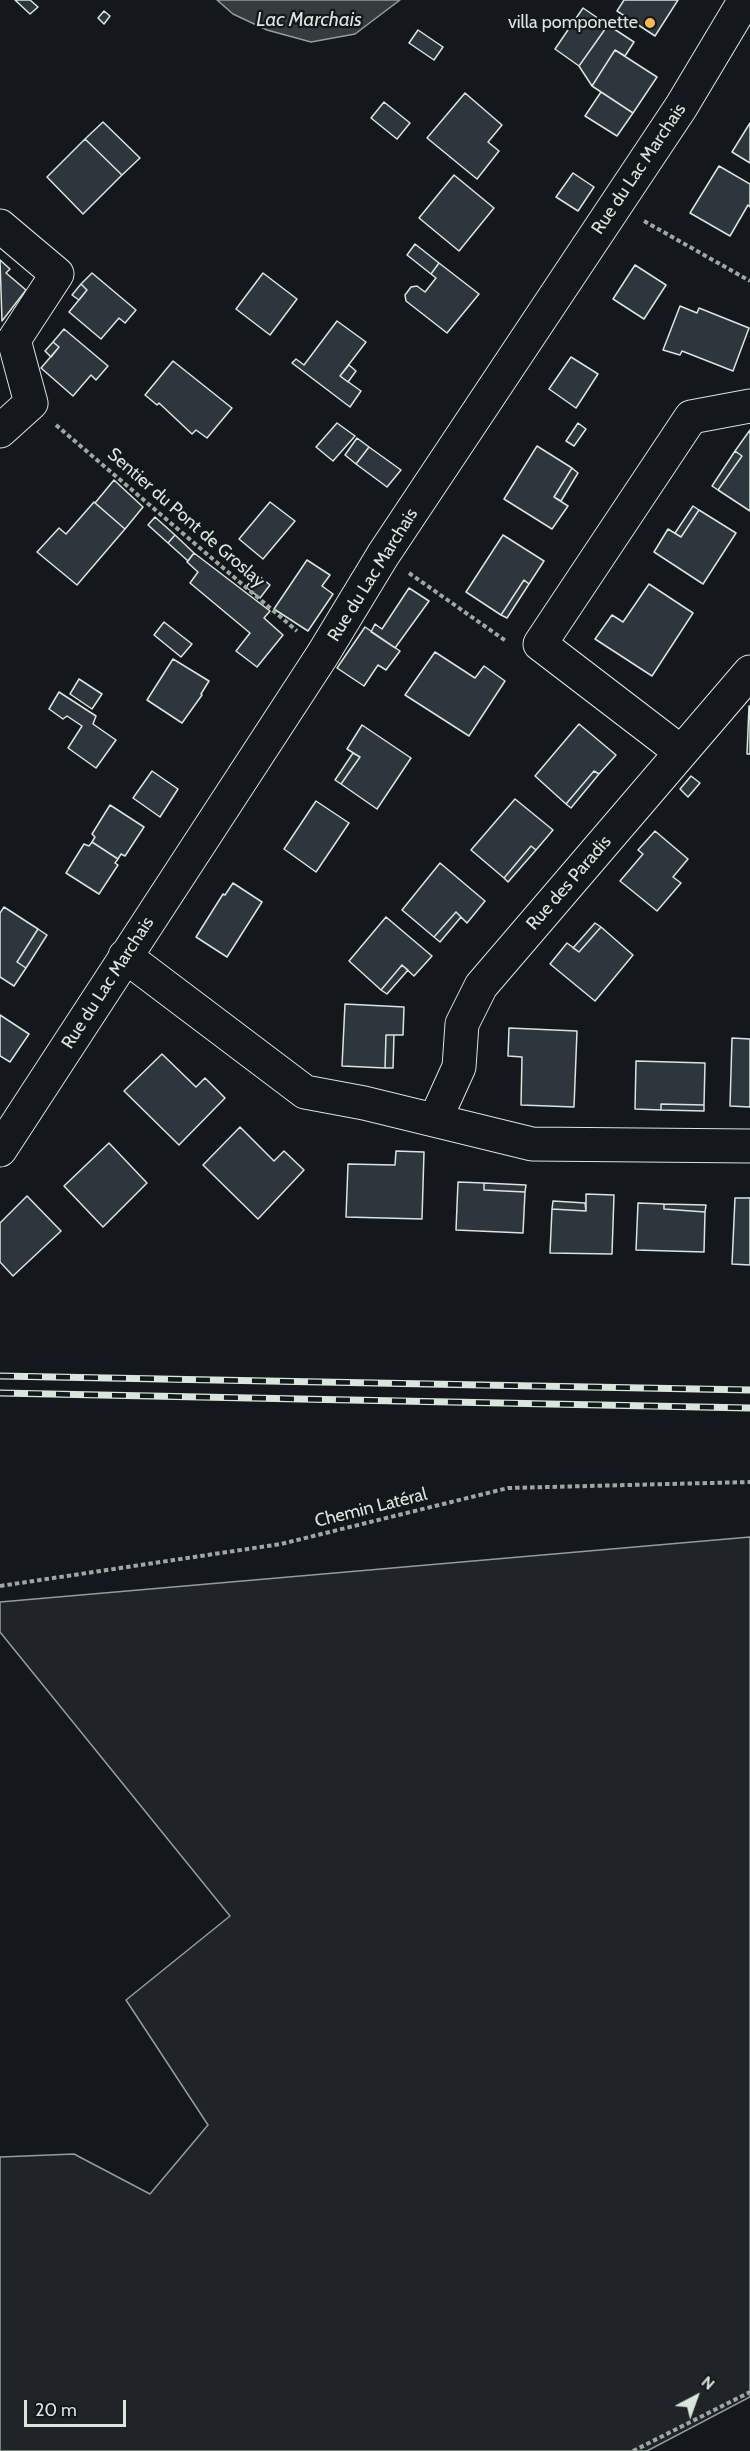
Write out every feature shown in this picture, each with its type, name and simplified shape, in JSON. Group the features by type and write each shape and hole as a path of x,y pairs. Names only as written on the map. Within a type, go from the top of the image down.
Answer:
{"street":[{"name":"Rue du Lac Marchais","path":"0,1150 323,654 383,555 681,106 745,0"},
{"path":"0,226 57,274 14,340 31,403 0,431"},
{"path":"681,752 540,644 691,417 750,406"},
{"name":"Rue des Paradis","path":"435,1120 459,1067 462,1024 481,986 750,672"},
{"path":"125,956 305,1092 532,1144 750,1146"}],"path":[{"path":"615,205 703,252 750,281"},
{"name":"Sentier du Pont de Groslay","path":"31,403 323,654"},
{"path":"383,555 504,641 540,644"},
{"name":"Chemin Latéral","path":"0,1586 281,1544 508,1488 750,1482"},
{"path":"633,2451 750,2392"}],"shaded area":[{"path":"750,1537 750,2397 647,2451 0,2451 0,2157 74,2154 150,2194 208,2125 126,2000 230,1916 0,1632 0,1602"}],"water":[{"name":"Lac Marchais","path":"217,0 400,0 355,34 311,42 267,30 233,14"}],"building":[{"path":"15,0 30,0 38,7 30,14"},
{"name":"villa pomponette","path":"624,0 678,0 655,36 617,11"},
{"path":"583,8 608,25 579,66 555,49"},
{"path":"104,11 110,16 104,24 98,18"},
{"path":"608,25 634,42 625,56 615,50 592,86 579,66"},
{"path":"418,30 443,47 434,60 409,43"},
{"path":"615,50 657,77 633,113 592,86"},
{"path":"601,92 633,113 617,136 585,116"},
{"path":"465,93 502,125 488,142 499,151 477,179 427,138"},
{"path":"384,102 410,123 397,139 371,118"},
{"path":"103,122 140,158 122,175 85,139"},
{"path":"750,123 750,163 732,152"},
{"path":"85,139 122,175 83,214 47,177"},
{"path":"719,166 750,184 750,207 748,205 730,236 690,213"},
{"path":"573,173 594,187 578,211 556,197"},
{"path":"454,175 494,208 459,251 419,218"},
{"path":"415,244 439,263 431,274 407,255"},
{"path":"0,260 10,269 6,273 26,290 2,321"},
{"path":"439,263 479,294 447,333 406,301 405,295 411,287 417,286 425,292 436,278 431,274"},
{"path":"635,265 666,285 644,319 613,299"},
{"path":"92,273 136,310 125,323 119,318 101,339 69,312 87,290 81,284"},
{"path":"263,273 297,299 270,335 236,309"},
{"path":"81,284 87,290 79,300 72,295"},
{"path":"680,306 697,313 699,308 749,328 733,371 682,351 680,355 663,350"},
{"path":"337,321 366,342 340,376 361,391 350,407 292,363 296,359 304,365"},
{"path":"64,329 108,366 96,380 91,375 73,396 41,368 59,347 53,342"},
{"path":"53,342 59,347 51,357 45,351"},
{"path":"571,357 598,374 576,408 549,389"},
{"path":"173,361 232,408 207,438 196,430 192,434 159,403 157,405 145,395"},
{"path":"349,365 356,371 348,382 340,376"},
{"path":"337,423 355,436 333,461 316,447"},
{"path":"578,423 586,429 574,446 566,441"},
{"path":"750,430 750,511 718,490 742,456 735,451"},
{"path":"357,438 369,447 356,464 345,455"},
{"path":"537,446 572,468 554,497 568,506 552,529 504,499"},
{"path":"369,447 401,470 387,487 356,464"},
{"path":"735,451 742,456 718,490 712,486"},
{"path":"572,468 578,473 561,501 554,497"},
{"path":"114,480 143,507 125,529 95,503"},
{"path":"94,502 125,529 77,585 37,552 59,528 66,534"},
{"path":"270,502 295,521 263,559 239,539"},
{"path":"693,506 699,510 681,537 675,533"},
{"path":"699,510 736,533 703,584 654,552 668,529 681,537"},
{"path":"155,517 175,535 168,543 148,525"},
{"path":"175,535 194,553 188,561 168,543"},
{"path":"503,535 544,561 529,584 524,580 501,615 466,592"},
{"path":"194,553 270,611 264,618 283,635 257,667 236,651 250,633 190,583 198,572 187,562"},
{"path":"307,560 330,575 322,586 333,594 308,631 274,609"},
{"path":"257,574 270,585 260,598 246,587"},
{"path":"524,580 529,584 507,618 501,615"},
{"path":"649,584 693,613 652,676 595,639 612,615 623,622"},
{"path":"409,588 429,601 395,648 371,632 375,624 382,629"},
{"path":"164,622 192,644 181,657 154,635"},
{"path":"365,627 400,651 386,670 378,665 364,686 337,668"},
{"path":"435,652 475,678 484,666 505,681 469,736 405,695"},
{"path":"173,659 209,681 182,723 147,700"},
{"path":"79,679 102,694 92,709 70,694"},
{"path":"59,692 96,716 93,724 116,740 96,768 68,748 82,726 67,716 63,719 49,709"},
{"path":"749,706 750,754 747,754"},
{"path":"579,724 616,755 599,774 594,771 566,804 535,776"},
{"path":"362,725 411,758 377,809 341,784 360,757 347,749"},
{"path":"353,753 360,757 341,784 335,780"},
{"path":"152,771 178,789 160,817 133,798"},
{"path":"594,771 599,774 571,808 566,804"},
{"path":"691,776 700,783 688,797 680,789"},
{"path":"515,799 553,830 536,850 531,846 504,878 471,850"},
{"path":"316,801 349,823 316,872 284,849"},
{"path":"110,805 144,827 125,856 121,854 118,859 92,842 95,837 92,834"},
{"path":"655,831 688,859 673,877 681,883 657,911 620,881 643,854 638,850"},
{"path":"92,842 118,859 115,863 118,865 99,894 66,873 84,844 89,846"},
{"path":"531,846 536,850 508,882 504,878"},
{"path":"440,863 485,901 467,923 456,912 434,937 402,910"},
{"path":"233,883 262,902 227,957 196,937 223,894 225,895"},
{"path":"4,907 38,929 17,962 26,968 14,986 0,977 0,913"},
{"path":"456,912 461,917 440,942 434,937"},
{"path":"386,917 432,956 414,976 402,965 381,990 349,961"},
{"path":"595,923 601,927 579,952 573,948"},
{"path":"601,927 633,955 595,1001 550,964 567,943 579,952"},
{"path":"38,929 47,935 26,968 17,962"},
{"path":"402,965 408,970 387,994 381,990"},
{"path":"345,1004 404,1007 403,1035 386,1035 385,1068 342,1066"},
{"path":"0,1015 29,1034 10,1062 0,1056"},
{"path":"509,1028 577,1031 574,1107 521,1105 522,1057 508,1056"},
{"path":"386,1035 394,1035 393,1068 385,1068"},
{"path":"732,1038 750,1039 750,1107 730,1106"},
{"path":"162,1054 196,1087 205,1078 225,1098 179,1145 124,1091"},
{"path":"636,1061 705,1063 704,1105 661,1104 661,1110 635,1109"},
{"path":"661,1104 704,1105 704,1111 661,1110"},
{"path":"240,1127 274,1161 284,1151 304,1170 258,1219 203,1165"},
{"path":"109,1143 147,1183 103,1227 64,1186"},
{"path":"396,1151 424,1152 422,1219 346,1217 348,1164 395,1165"},
{"path":"458,1182 484,1183 484,1190 525,1192 523,1233 456,1230"},
{"path":"484,1183 526,1185 525,1192 484,1190"},
{"path":"586,1194 614,1195 612,1254 550,1253 552,1209 586,1211"},
{"path":"27,1196 61,1231 13,1276 0,1262 0,1223"},
{"path":"735,1198 750,1198 750,1265 732,1264"},
{"path":"553,1201 585,1203 586,1211 552,1209"},
{"path":"638,1203 664,1204 664,1209 705,1212 704,1252 636,1250"},
{"path":"664,1204 706,1205 705,1212 664,1209"}],"railway":[{"path":"0,1376 750,1390"},
{"path":"0,1393 750,1408"}],"place":[{"name":"villa pomponette","path":"650,23"}]}
